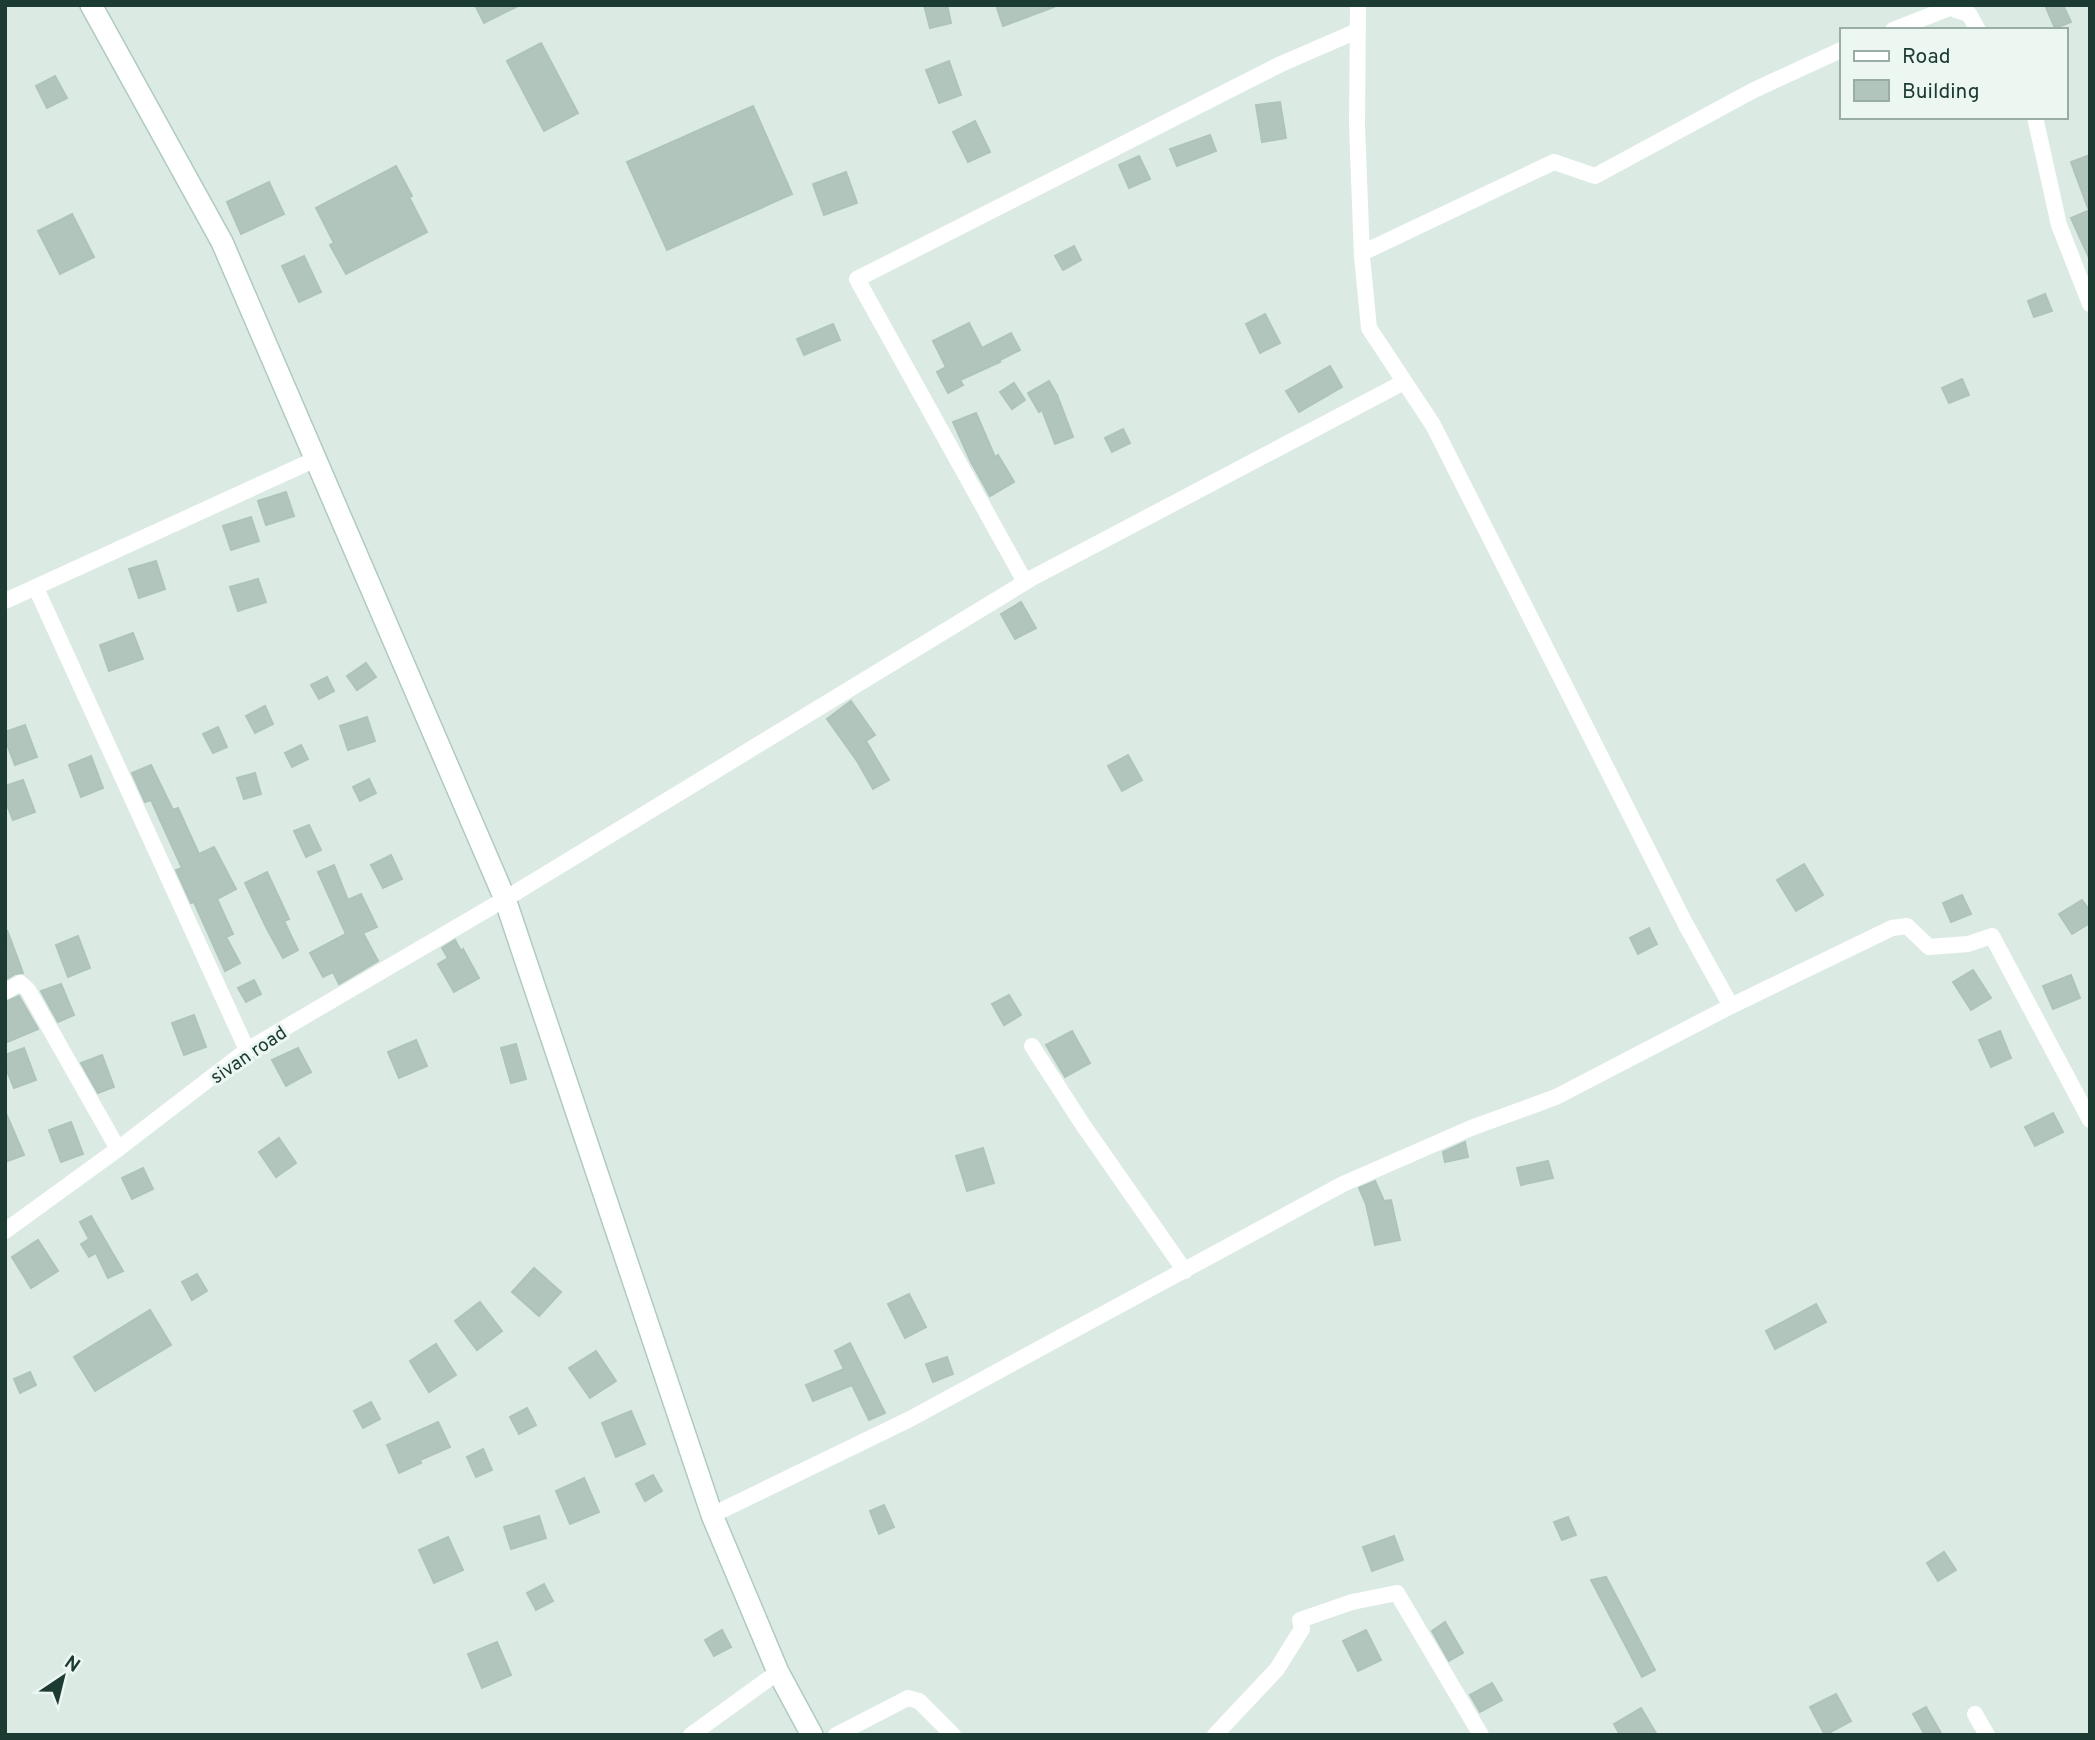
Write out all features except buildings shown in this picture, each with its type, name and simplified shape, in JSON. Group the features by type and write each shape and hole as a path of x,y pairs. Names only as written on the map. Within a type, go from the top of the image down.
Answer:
{"street":[{"path":"91,5 222,242 505,899 712,1515 778,1672 812,1735"},
{"path":"1357,5 1357,125 1362,253 1369,328 1433,425 1686,925 1731,1006"},
{"path":"1898,28 1954,6 1956,10 1969,14 1977,28"},
{"path":"1025,582 858,279 1281,64 1357,31"},
{"path":"1362,253 1554,162 1595,176 1754,90 1840,50"},
{"path":"2035,119 2059,225 2090,304"},
{"name":"sivan road","path":"5,1231 247,1050 505,899 1025,582 1404,382"},
{"path":"5,601 316,459"},
{"path":"36,588 247,1050"},
{"path":"712,1515 910,1419 1343,1184 1471,1128 1556,1097 1731,1006 1892,928 1908,926 1929,947 1968,944 1992,936 2090,1120"},
{"path":"5,992 20,983 28,990 118,1149"},
{"path":"1032,1046 1083,1125 1185,1271"},
{"path":"1215,1735 1277,1669 1302,1629 1300,1620 1352,1602 1396,1592 1482,1735"},
{"path":"691,1735 778,1672"},
{"path":"836,1735 908,1698 919,1701 953,1735"},
{"path":"1975,1714 1987,1735"}]}
